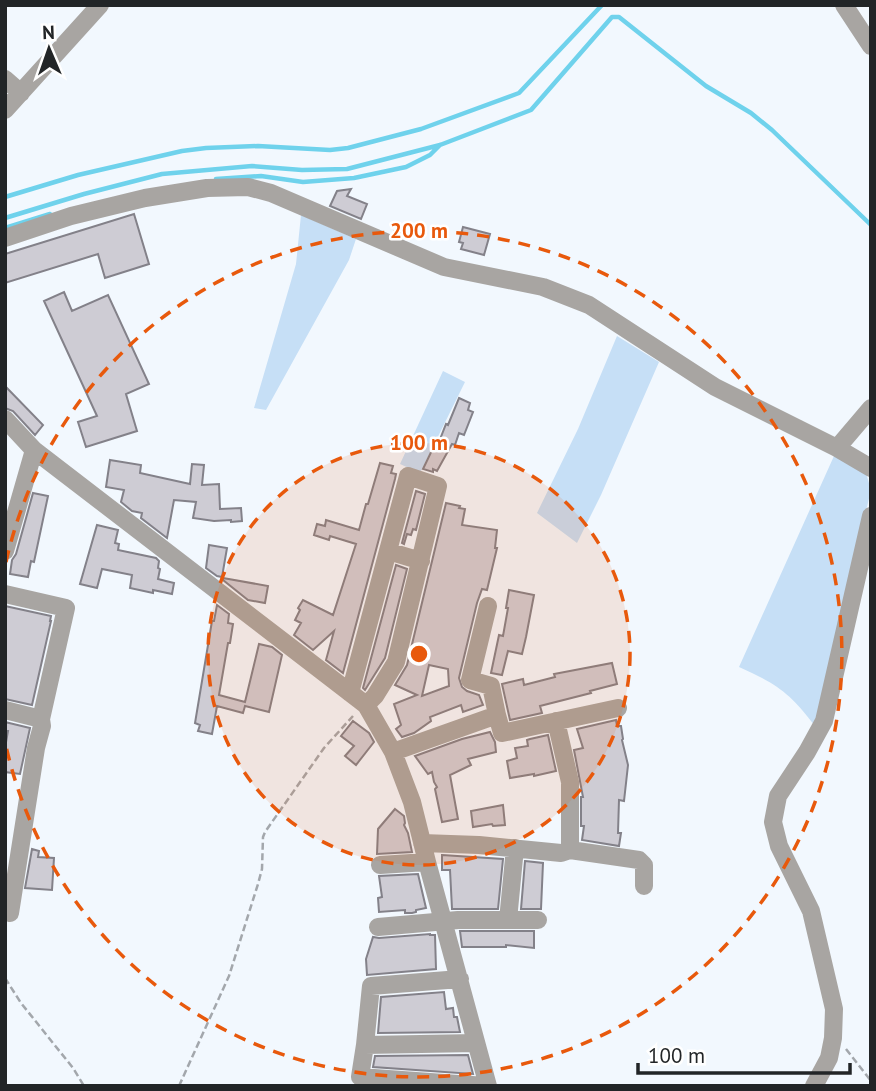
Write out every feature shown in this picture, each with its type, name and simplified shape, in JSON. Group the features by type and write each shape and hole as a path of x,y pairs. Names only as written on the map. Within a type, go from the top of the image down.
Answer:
{"street":[{"path":"5,110 100,5"},
{"path":"844,5 871,46"},
{"path":"5,79 20,93"},
{"path":"5,238 71,216 145,198 207,188 248,187 271,193 444,267 543,287 589,305 715,387 871,468"},
{"path":"837,448 871,408"},
{"path":"5,419 34,450 366,705 393,752 412,802 445,921 460,979 487,1086 360,1077 371,986 460,979"},
{"path":"5,551 34,450"},
{"path":"349,693 408,476 438,486 396,662 375,696 366,705"},
{"path":"814,1086 829,1058 834,1038 834,1009 811,911 779,846 774,822 778,796 824,721 871,516"},
{"path":"388,551 421,561"},
{"path":"5,594 66,608 41,719 10,913"},
{"path":"488,606 470,680 491,686 502,733 618,708"},
{"path":"5,710 41,719"},
{"path":"393,752 498,715"},
{"path":"556,721 570,782 570,850"},
{"path":"422,843 561,853 570,850 639,860 644,865 644,886"},
{"path":"508,920 515,848"},
{"path":"380,865 427,862"},
{"path":"378,927 445,921 538,920"},
{"path":"365,1045 476,1043"}],"path":[{"path":"179,1086 229,975 262,869 265,832 324,748 345,723 366,705"},
{"path":"5,978 84,1086"},
{"path":"834,1038 844,1046 871,1081"}],"shaded area":[{"path":"301,215 356,239 349,260 266,410 254,408 296,264"},
{"path":"617,336 659,362 577,543 537,513 578,429"},
{"path":"443,371 465,382 420,473 400,464"},
{"path":"834,456 866,473 871,490 815,726 782,691 739,667"}],"building":[{"path":"351,189 347,196 367,204 361,219 330,206 337,191"},
{"path":"134,214 149,264 105,278 98,254 5,283 5,254"},
{"path":"463,227 490,234 484,255 461,249 463,243 459,242"},
{"path":"64,292 72,311 108,295 149,384 126,394 137,431 86,447 78,422 97,416 44,301"},
{"path":"5,386 43,425 35,435 13,411 5,408"},
{"path":"459,398 470,403 468,410 473,412 464,435 459,433 455,445 452,444 437,471 423,469 434,446 437,447"},
{"path":"110,460 141,465 140,473 190,484 192,464 204,465 202,485 219,484 220,509 241,508 242,521 193,518 196,502 174,500 167,538 141,518 142,513 132,511 121,502 124,490 106,487"},
{"path":"380,463 393,466 391,473 396,474 343,673 326,660 334,631 313,650 294,635 301,623 295,620 303,600 333,615 356,544 330,536 329,540 314,535 317,524 325,526 326,520 359,530"},
{"path":"416,491 425,494 416,530 413,529 411,535 407,534 404,544 402,543"},
{"path":"33,493 48,496 34,562 31,561 28,577 10,574 12,560"},
{"path":"446,503 460,506 459,508 465,509 462,525 497,530 497,548 487,590 482,589 477,603 459,678 462,687 479,695 483,705 463,712 461,705 430,717 431,721 414,733 402,737 396,729 401,725 394,704 417,695 395,685 407,665","holes":["429,665 448,669 449,686 422,696"]},
{"path":"97,525 118,530 115,543 119,544 118,550 156,558 160,569 158,579 174,583 172,594 130,588 132,575 102,569 97,588 80,584"},
{"path":"209,545 227,548 222,577 206,568"},
{"path":"396,565 407,569 385,658 365,690 363,688"},
{"path":"223,578 268,586 265,603 248,600"},
{"path":"509,590 534,595 522,654 508,651 502,675 491,673 499,635 503,636"},
{"path":"217,605 229,614 228,623 233,624 219,695 245,702 259,644 272,647 282,655 269,712 245,706 243,713 217,706 212,734 198,731 200,725 195,723"},
{"path":"5,606 51,616 32,705 5,699"},
{"path":"612,663 617,684 540,706 542,713 510,720 502,684 523,679 524,685 555,677 554,674"},
{"path":"616,720 617,726 621,726 628,765 624,801 619,800 619,846 582,840 583,797 574,750 583,748 577,729"},
{"path":"353,721 369,733 374,742 356,765 345,756 354,746 341,736"},
{"path":"5,722 30,728 20,774 5,772 8,731 5,731"},
{"path":"490,732 496,752 468,759 471,765 450,775 458,819 442,822 432,772 428,774 415,756"},
{"path":"548,735 556,771 510,778 507,761 517,758 515,748 528,746 527,740"},
{"path":"503,805 505,825 473,827 471,811"},
{"path":"395,809 404,816 412,852 377,854 378,829"},
{"path":"32,849 39,851 38,857 54,858 52,890 25,888"},
{"path":"442,855 503,859 498,909 452,909 450,870 442,870"},
{"path":"525,861 543,863 541,909 521,909"},
{"path":"418,874 426,908 412,913 405,913 405,910 379,912 378,898 382,897 379,876"},
{"path":"460,931 534,931 534,948 506,945 462,947"},
{"path":"435,935 436,969 367,975 366,959 373,937"},
{"path":"444,992 446,1009 453,1008 460,1032 378,1033 381,997"},
{"path":"468,1055 473,1074 373,1067 375,1056"}],"waterway":[{"path":"5,197 78,175 182,151 258,146 330,150 421,129 519,93 602,5"},
{"path":"5,218 162,174 252,166 302,170 347,169 440,145 531,110 612,17 619,17 706,86 751,113 772,130 871,225"},
{"path":"216,179 261,176 303,182 354,178 406,167 430,155 440,145"},
{"path":"5,228 50,214"}]}
